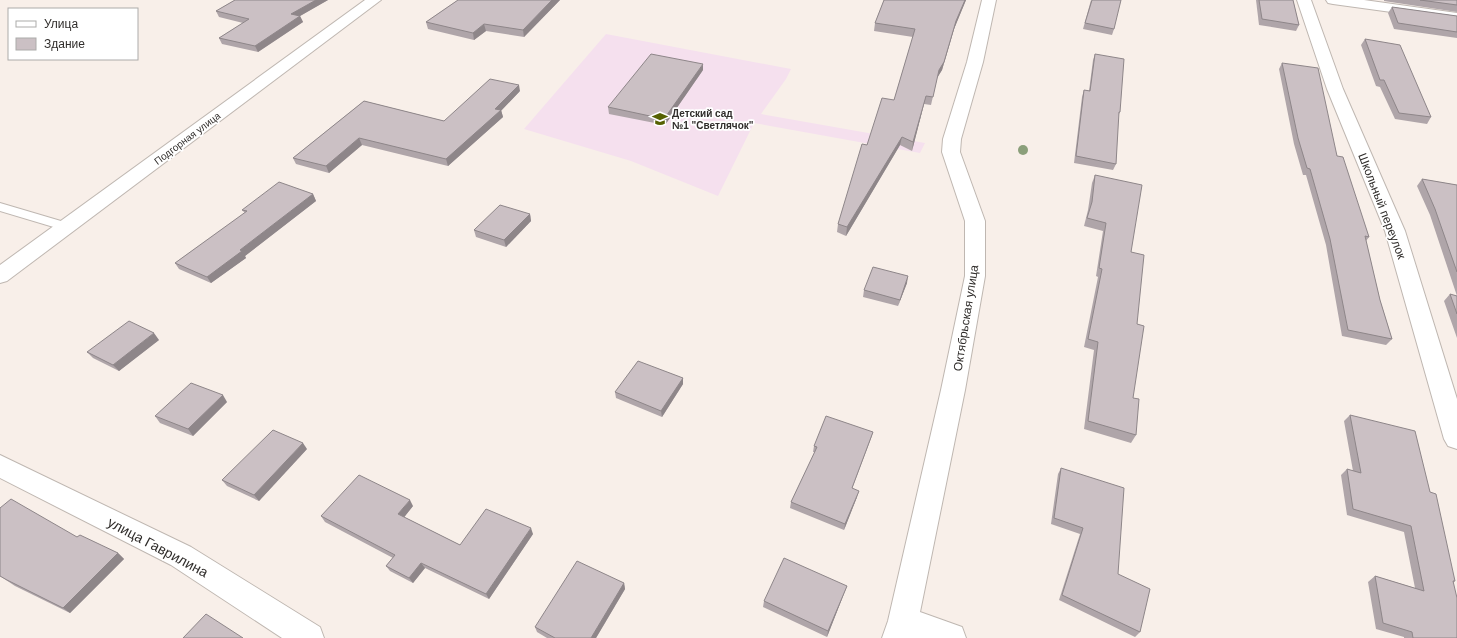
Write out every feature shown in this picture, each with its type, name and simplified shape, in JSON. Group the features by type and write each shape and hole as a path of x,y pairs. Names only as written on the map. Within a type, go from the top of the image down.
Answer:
{"street":[{"name":"Подгорная улица","path":"0,276 374,0"},
{"name":"Октябрьская улица","path":"900,629 953,390 975,276 975,221 951,152 952,139 975,62 989,0"},
{"name":"Школьный переулок","path":"1304,0 1335,89 1394,231 1457,439"},
{"path":"1333,0 1457,17"},
{"name":"улица Гаврилина","path":"0,466 181,556 309,638"},
{"path":"900,629 951,638"}],"lane":[{"path":"0,207 67,227"}],"shaded area":[{"name":"Детский сад №1 \"Светлячок\"","path":"606,34 791,69 786,79 761,114 925,143 920,153 754,123 718,196 631,161 524,129"}],"building":[{"path":"235,0 316,0 291,14 300,16 255,46 219,38 249,19 216,11"},
{"path":"458,0 552,0 523,30 484,24 473,33 426,22"},
{"path":"884,0 965,0 956,21 944,62 939,70 933,97 926,96 913,142 902,137 847,227 838,224 862,144 867,145 882,98 894,100 915,29 875,23"},
{"path":"1092,0 1121,0 1114,29 1085,23"},
{"path":"1259,0 1293,0 1299,25 1262,19"},
{"path":"1420,0 1457,0 1457,5"},
{"path":"1392,7 1457,16 1457,32 1398,23"},
{"path":"1365,39 1400,45 1431,117 1399,113 1384,80 1380,80"},
{"path":"651,54 703,64 664,119 608,107"},
{"path":"1095,54 1124,59 1116,164 1076,156 1084,90 1090,91"},
{"path":"1282,63 1318,68 1337,156 1343,157 1369,237 1365,236 1380,300 1392,339 1348,330 1330,239 1310,169 1307,168 1298,138"},
{"path":"490,79 519,85 495,109 501,110 446,159 359,138 326,166 293,158 364,101 444,121"},
{"path":"1095,175 1142,185 1131,252 1144,255 1137,324 1144,326 1133,398 1139,399 1136,435 1088,421 1098,342 1088,339 1102,269 1099,268 1106,223 1087,218 1092,202"},
{"path":"1422,179 1457,185 1457,272 1435,209"},
{"path":"279,182 313,194 207,277 175,263 247,211 242,210"},
{"path":"500,205 530,214 504,240 474,230"},
{"path":"873,267 908,276 900,300 864,290"},
{"path":"1450,294 1457,296 1457,314"},
{"path":"129,321 154,333 113,365 87,352"},
{"path":"638,361 683,378 661,411 615,392"},
{"path":"191,383 223,395 188,429 155,416"},
{"path":"1350,415 1415,431 1430,492 1436,494 1455,581 1453,581 1457,598 1457,638 1413,638 1412,632 1383,623 1375,576 1424,591 1411,526 1353,509 1347,469 1361,473"},
{"path":"826,416 873,432 852,488 859,491 845,524 791,502 817,447 814,446"},
{"path":"273,430 303,443 254,495 222,480"},
{"path":"1061,468 1124,488 1118,574 1150,589 1140,632 1062,595 1083,528 1054,518"},
{"path":"359,475 410,500 398,514 460,545 486,509 531,528 486,594 421,563 409,578 386,566 395,555 321,516"},
{"path":"11,499 77,537 80,535 118,553 63,608 0,576 0,508"},
{"path":"784,558 847,586 828,631 764,601"},
{"path":"577,561 624,583 591,638 555,638 535,627"},
{"path":"206,614 243,638 183,638"}],"place":[{"name":"Детский сад №1 \"Светлячок\"","path":"660,119"}]}
